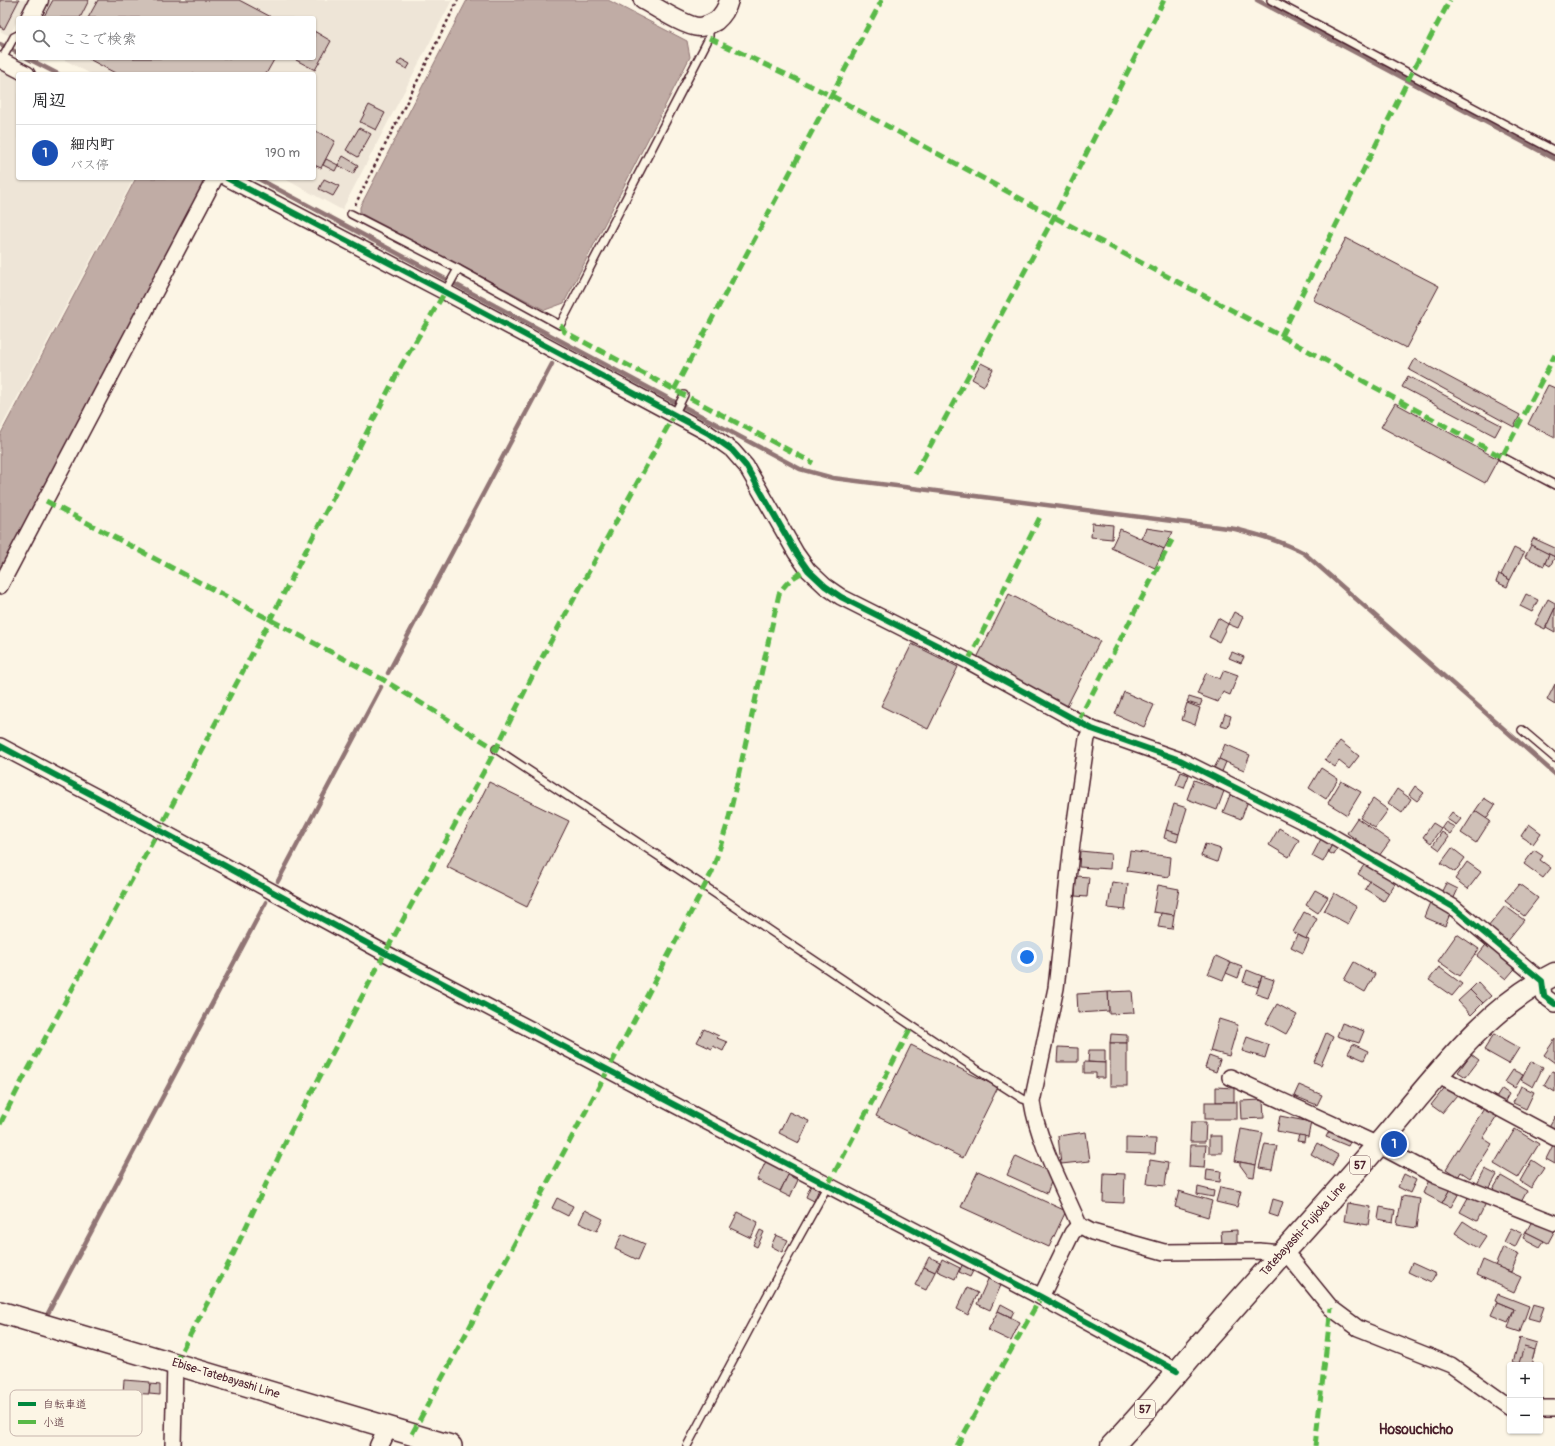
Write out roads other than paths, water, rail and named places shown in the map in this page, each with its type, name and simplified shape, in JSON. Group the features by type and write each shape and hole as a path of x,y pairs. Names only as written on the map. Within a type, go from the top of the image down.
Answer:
{"main road":[{"name":"Tatebayashi-Fujioka Line","path":"1112,1446 1127,1431 1177,1371 1378,1145 1448,1062 1511,1002 1548,977"},
{"name":"Ebise-Tatebayashi Line","path":"0,1312 176,1363 451,1446"}],"street":[{"path":"31,16 39,0"},
{"path":"643,0 692,26 699,27 709,25 719,18 729,0"},
{"path":"668,0 694,14 701,15 712,13 722,0"},
{"path":"2,58 24,72"},
{"path":"0,586 214,180"},
{"path":"231,180 446,289 675,413 732,450 746,466 808,570 825,586 841,597 968,661 1092,729 1180,760 1326,833 1453,907 1548,977 1544,996 1555,1004"},
{"path":"1092,729 1087,738 1076,805 1056,988 1032,1102 1034,1118 1040,1136 1079,1224 1092,1232 1164,1252 1259,1251 1281,1253 1292,1260 1331,1308 1358,1328 1451,1365 1507,1405"},
{"path":"0,746 385,953 1041,1297 1177,1371"},
{"path":"1436,1075 1555,1138"},
{"path":"1230,1077 1378,1145 1436,1176 1555,1224"},
{"path":"1041,1297 1072,1233 1079,1224"},
{"path":"173,1446 176,1363"},
{"path":"1543,1408 1555,1408"},
{"path":"379,1446 388,1427"}],"lane":[{"path":"1271,0 1555,151"},
{"path":"351,214 560,325 709,38 709,25"},
{"path":"2,58 16,36"},
{"path":"446,289 456,271"},
{"path":"675,413 683,397"},
{"path":"1502,457 1555,485"},
{"path":"1522,730 1555,758"},
{"path":"496,749 704,886 959,1056 976,1069 1032,1102"},
{"path":"687,1446 828,1185"}],"waterway":[{"path":"1257,0 1555,159"},
{"path":"0,44 16,52"},
{"path":"31,60 54,72"},
{"path":"261,180 800,469 833,478 1235,529 1287,545 1304,553 1555,774"},
{"path":"388,673 552,364"},
{"path":"278,881 381,687"},
{"path":"46,1317 266,902"}],"place":[{"name":"細内町","path":"1394,1144"}],"district":[{"name":"Hosouchicho","path":"1416,1429"}]}
